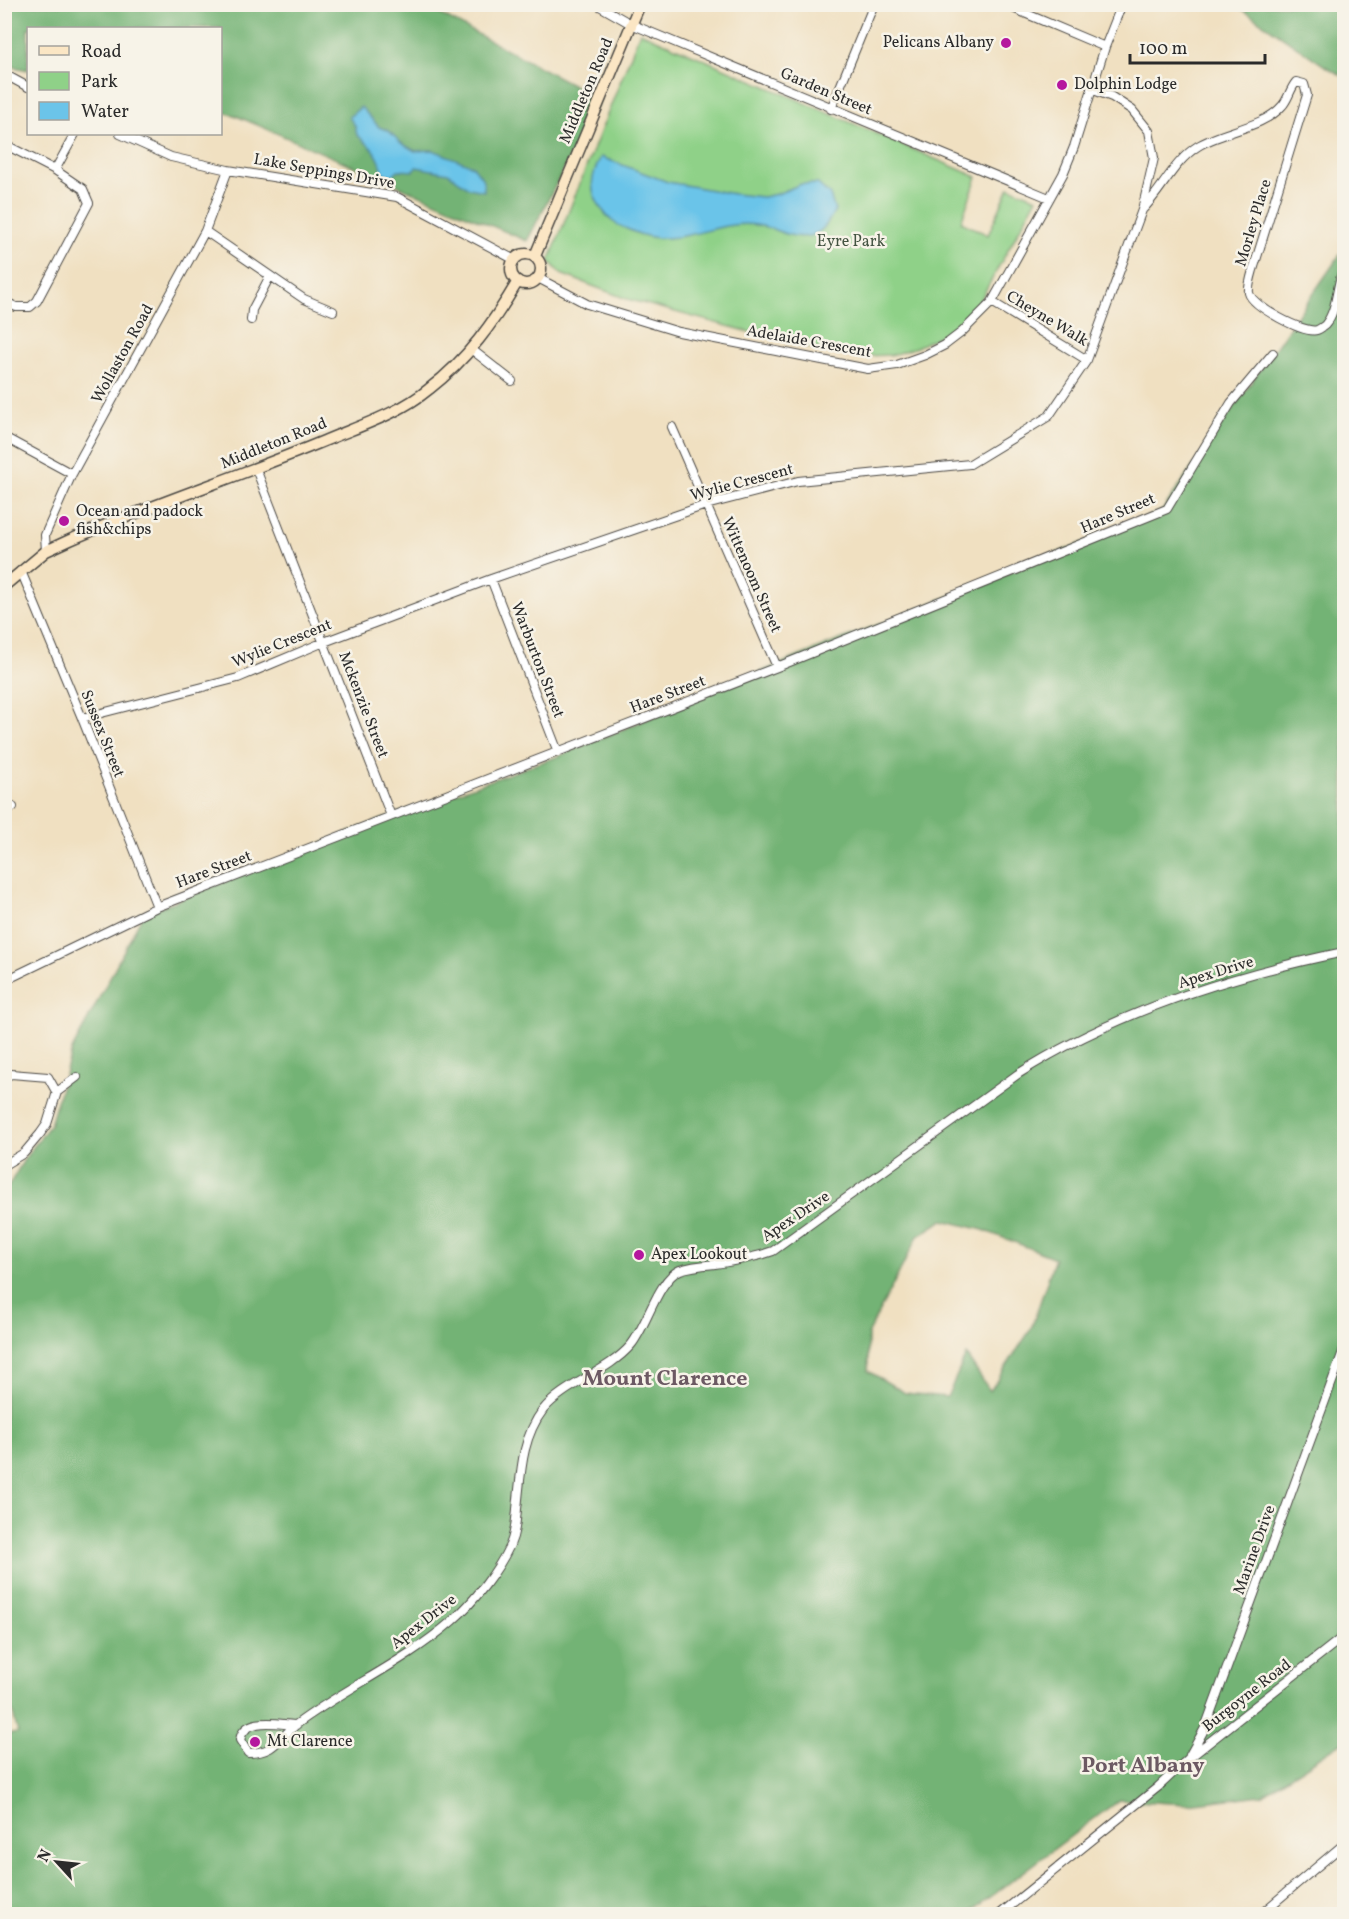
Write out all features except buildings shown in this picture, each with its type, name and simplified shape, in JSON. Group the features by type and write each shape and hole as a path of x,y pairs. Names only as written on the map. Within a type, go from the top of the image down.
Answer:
{"main road":[{"name":"Middleton Road","path":"535,256 640,4"},
{"path":"524,254 535,256 541,266 538,278 529,284 518,281 512,271 514,260 524,254"},
{"name":"Middleton Road","path":"4,586 46,552 105,525 256,469 392,413 428,391 471,349 500,311 518,281"}],"street":[{"name":"Garden Street","path":"596,4 631,24 1049,198"},
{"path":"831,109 874,4"},
{"path":"1004,4 1105,47"},
{"name":"Adelaide Crescent","path":"538,278 587,304 679,332 867,369 897,364 926,355 945,345 962,332 992,302 1063,174 1074,147 1105,47 1122,4"},
{"path":"4,74 27,86"},
{"name":"Morley Place","path":"1142,210 1170,173 1197,146 1259,122 1283,106 1296,82 1304,84 1307,94 1252,270 1249,292 1252,300 1287,322 1306,330 1318,330 1326,325 1331,313 1344,267"},
{"name":"Wylie Crescent","path":"82,718 238,678 324,642 491,579 706,505 798,481 970,464 1049,416 1087,360 1142,210 1154,158 1149,131 1132,110 1112,97 1091,90"},
{"path":"55,170 74,135"},
{"name":"Lake Seppings Drive","path":"122,135 171,157 228,170 398,197 514,260"},
{"path":"4,144 55,170 83,189 89,203 37,301 30,307 16,308 4,301"},
{"name":"Wollaston Road","path":"46,552 45,534 72,474 205,231 228,170"},
{"path":"205,231 304,299 333,311"},
{"path":"251,320 256,302 270,276"},
{"name":"Cheyne Walk","path":"992,302 1087,360"},
{"path":"471,349 512,381"},
{"name":"Hare Street","path":"4,981 157,907 777,667 1167,509 1232,404 1273,353"},
{"name":"Wittenoom Street","path":"672,427 777,667"},
{"path":"4,437 72,474"},
{"name":"Mckenzie Street","path":"256,469 391,816"},
{"name":"Sussex Street","path":"21,571 157,907"},
{"name":"Warburton Street","path":"491,579 558,752"},
{"path":"4,812 13,807"},
{"name":"Apex Drive","path":"296,1725 256,1724 244,1730 240,1740 248,1753 268,1749 296,1725 423,1644 463,1610 494,1573 510,1544 515,1523 522,1456 535,1422 556,1398 623,1353 641,1331 660,1290 669,1277 696,1266 745,1260 773,1251 1018,1074 1082,1037 1124,1018 1198,992 1303,961 1344,952"},
{"path":"4,1078 11,1074 48,1077 57,1093"},
{"path":"4,1164 24,1153 40,1134 47,1124 57,1093 77,1077"},
{"name":"Marine Drive","path":"1188,1759 1205,1728 1344,1350"},
{"name":"Burgoyne Road","path":"1000,1914 1158,1787 1188,1759 1344,1636"},
{"path":"1261,1914 1344,1844"}],"green space":[{"path":"5,5 423,5 600,99 527,241 234,115 222,112 222,27 27,27 27,70 5,65"},
{"path":"1236,5 1344,5 1344,77 1325,66"},
{"name":"Eyre Park","path":"640,32 977,177 961,222 988,235 1009,187 1037,198 977,306 947,332 917,347 892,355 863,356 798,345 627,299 561,274 549,261"},
{"path":"1344,249 1344,921 1341,923 1344,930 1344,1417 1341,1422 1344,1422 1344,1741 1262,1795 1187,1804 1119,1800 968,1914 5,1914 4,1735 18,1733 12,1710 4,1704 5,1192 25,1158 50,1125 72,1050 143,914 391,816 559,756 782,663 1162,511","holes":["943,1220 983,1230 1055,1258 1031,1329 990,1391 966,1355 947,1397 905,1393 868,1371 868,1333 918,1236"]}],"water":[{"path":"361,107 379,127 389,131 401,143 415,151 433,150 473,166 484,181 484,191 469,188 448,173 416,167 413,171 398,170 392,176 383,173 377,156 371,147 357,135 355,126 349,117"},
{"path":"601,157 668,182 734,194 763,197 801,184 818,184 830,195 835,210 822,229 810,236 789,235 763,226 741,224 681,237 650,237 615,223 601,208 594,195 592,182"}],"place":[{"name":"Pelicans Albany","path":"1006,43"},
{"name":"Dolphin Lodge","path":"1062,85"},
{"name":"Ocean and padock fish&chips","path":"64,521"},
{"name":"Apex Lookout","path":"639,1255"},
{"name":"Mt Clarence","path":"255,1742"}],"district":[{"name":"Mount Clarence","path":"665,1379"},
{"name":"Port Albany","path":"1143,1766"}]}
